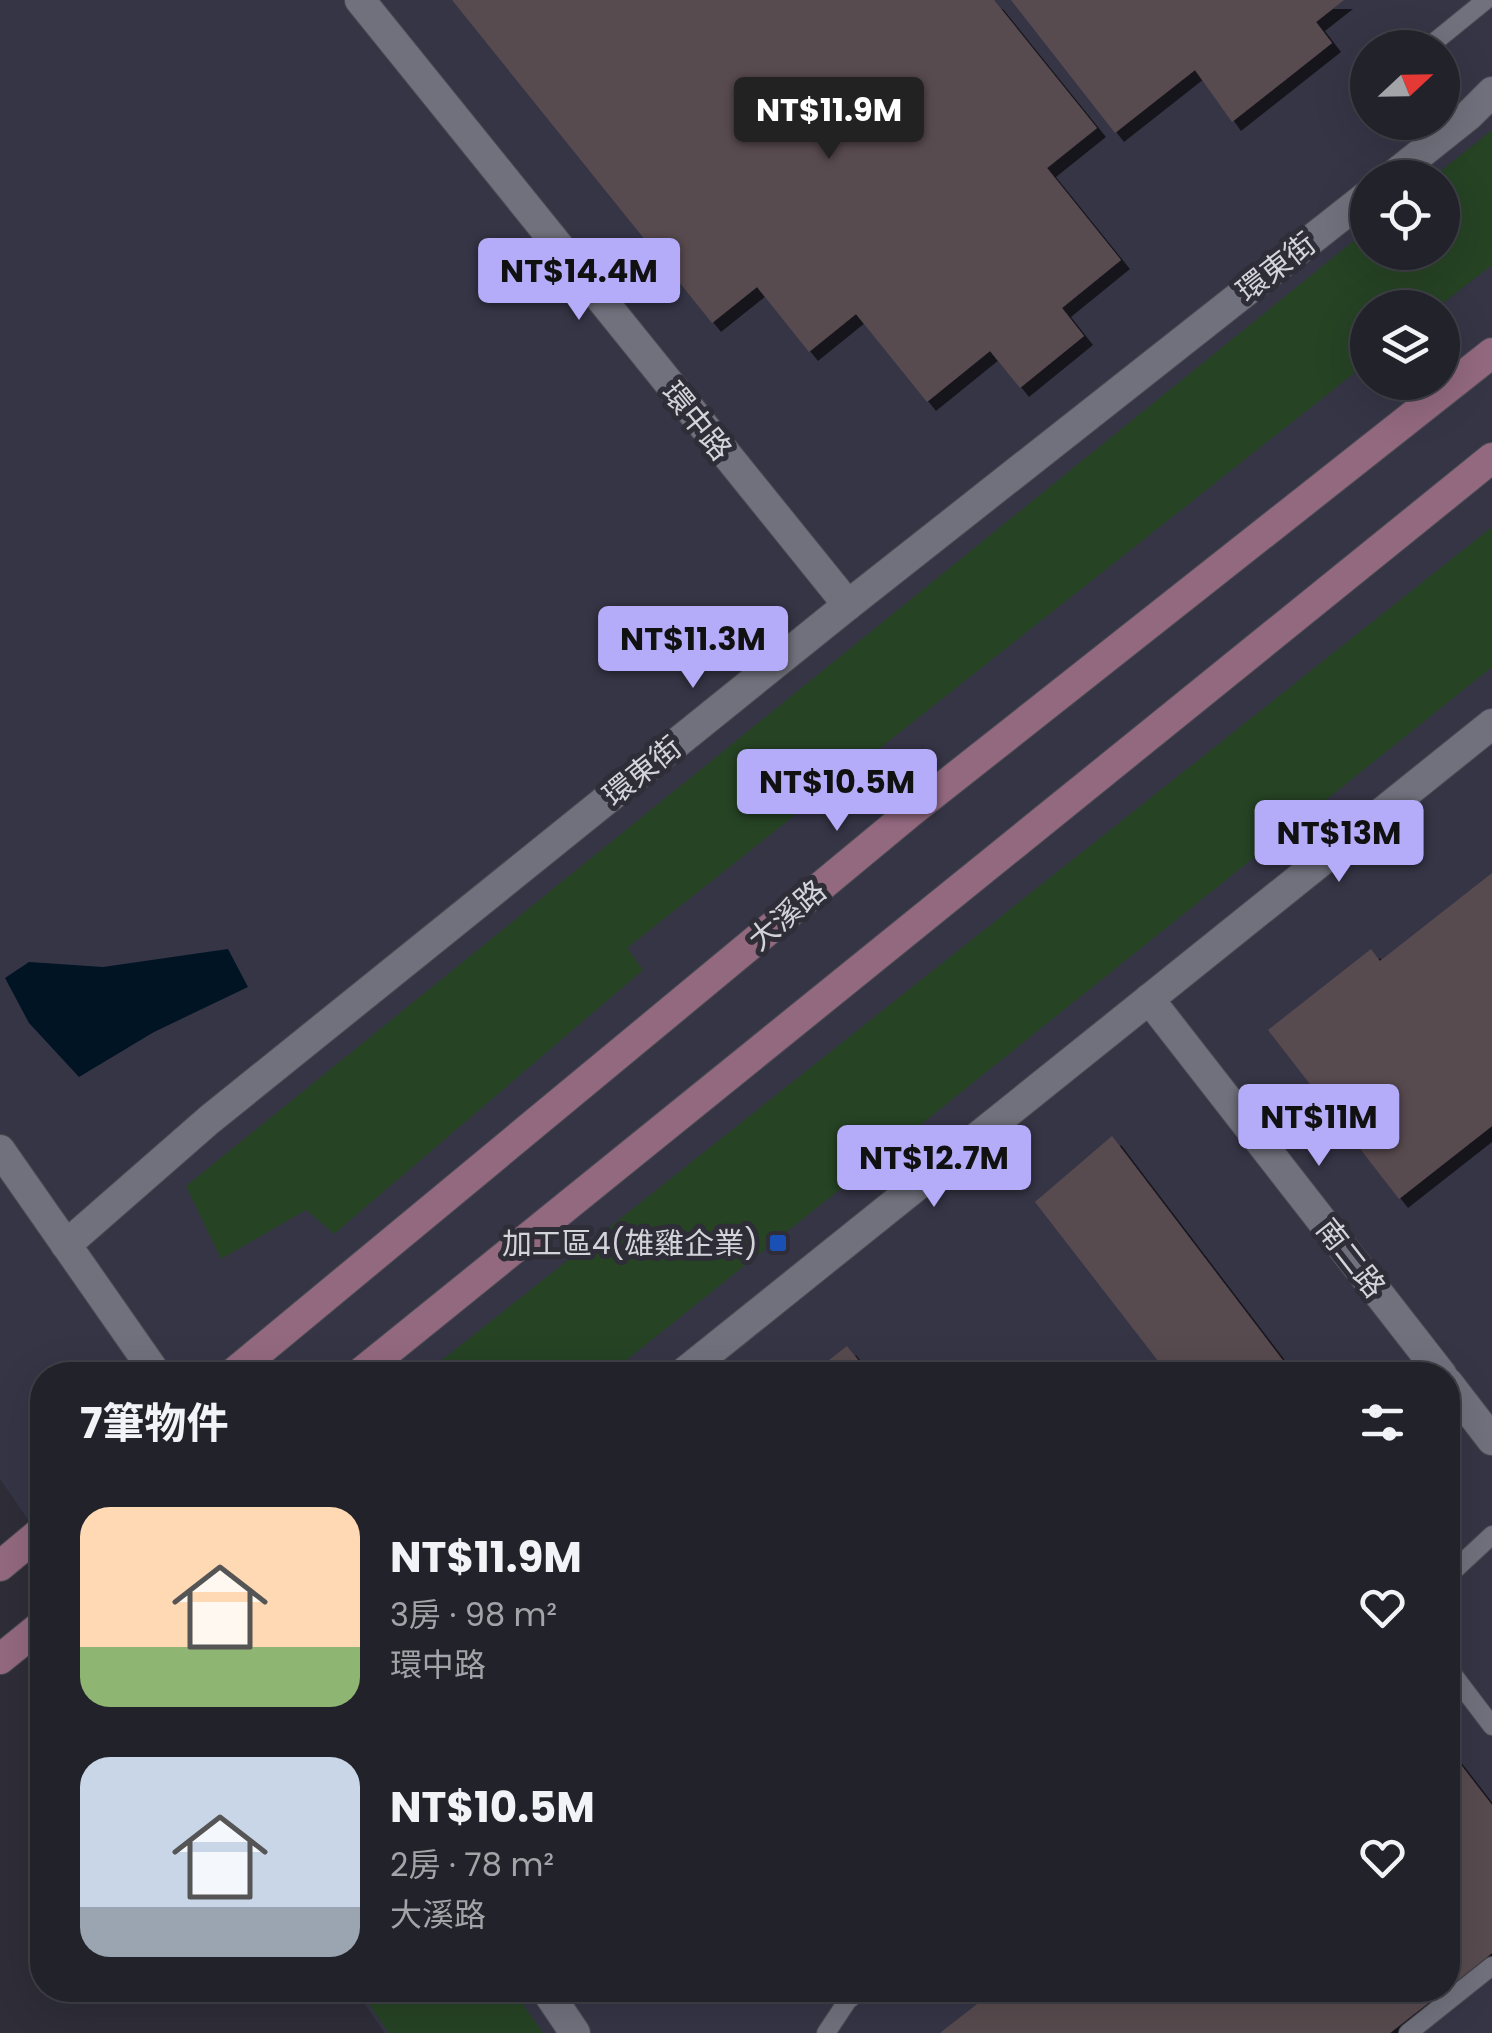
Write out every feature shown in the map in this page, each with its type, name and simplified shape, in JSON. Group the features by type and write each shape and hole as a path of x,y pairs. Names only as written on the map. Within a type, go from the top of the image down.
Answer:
{"main road":[{"name":"大溪路","path":"246,1362 912,811 1492,353"},
{"path":"374,1362 1492,458"},
{"path":"0,1566 30,1541"},
{"path":"0,1659 30,1635"}],"street":[{"name":"環中路","path":"360,0 848,605"},
{"path":"1413,160 1492,92"},
{"name":"環東街","path":"66,1244 209,1120 848,605 1350,209"},
{"path":"696,1362 1492,724"},
{"name":"南二路","path":"1149,999 1432,1362"},
{"path":"0,1150 148,1362"},
{"path":"1460,1398 1492,1440"},
{"path":"554,2002 575,2033"}],"lane":[{"path":"1449,30 1486,0"},
{"path":"1460,1565 1492,1535"},
{"path":"1460,1684 1492,1726"},
{"path":"1460,1992 1492,1966"},
{"path":"826,2033 847,2002"},
{"path":"1408,2033 1447,2002"}],"shaded area":[{"path":"0,0 1492,0 1492,2033 385,2033 363,2002 1460,2002 1460,1362 30,1362 30,1523 0,1479"},
{"path":"228,949 248,987 154,1032 79,1077 29,1023 5,978 29,962 103,967"}],"green space":[{"path":"1492,130 1492,265 1460,290 1350,290 1350,376 627,948 643,970 334,1234 306,1210 221,1259 186,1186 1350,244 1350,270 1460,270 1460,160 1454,160"},
{"path":"1492,527 1492,667 624,1362 439,1362"},
{"path":"367,2002 521,2002 543,2033 389,2033"}],"building":[{"path":"452,0 994,0 1097,128 1047,168 1121,260 1062,308 1084,336 1020,388 990,351 927,402 856,314 809,352 757,287 712,323"},
{"path":"1011,0 1344,0 1316,22 1332,43 1232,122 1195,70 1115,133"},
{"path":"1492,873 1492,1126 1399,1199 1268,1030 1371,949 1380,961"},
{"path":"1112,1136 1284,1362 1159,1362 1035,1202"},
{"path":"847,1346 860,1362 827,1362"},
{"path":"1460,1764 1492,1805 1492,1953 1460,1978"},
{"path":"980,2002 1430,2002 1390,2033 940,2033"}],"place":[{"name":"加工區4(雄雞企業)","path":"778,1243"}]}
